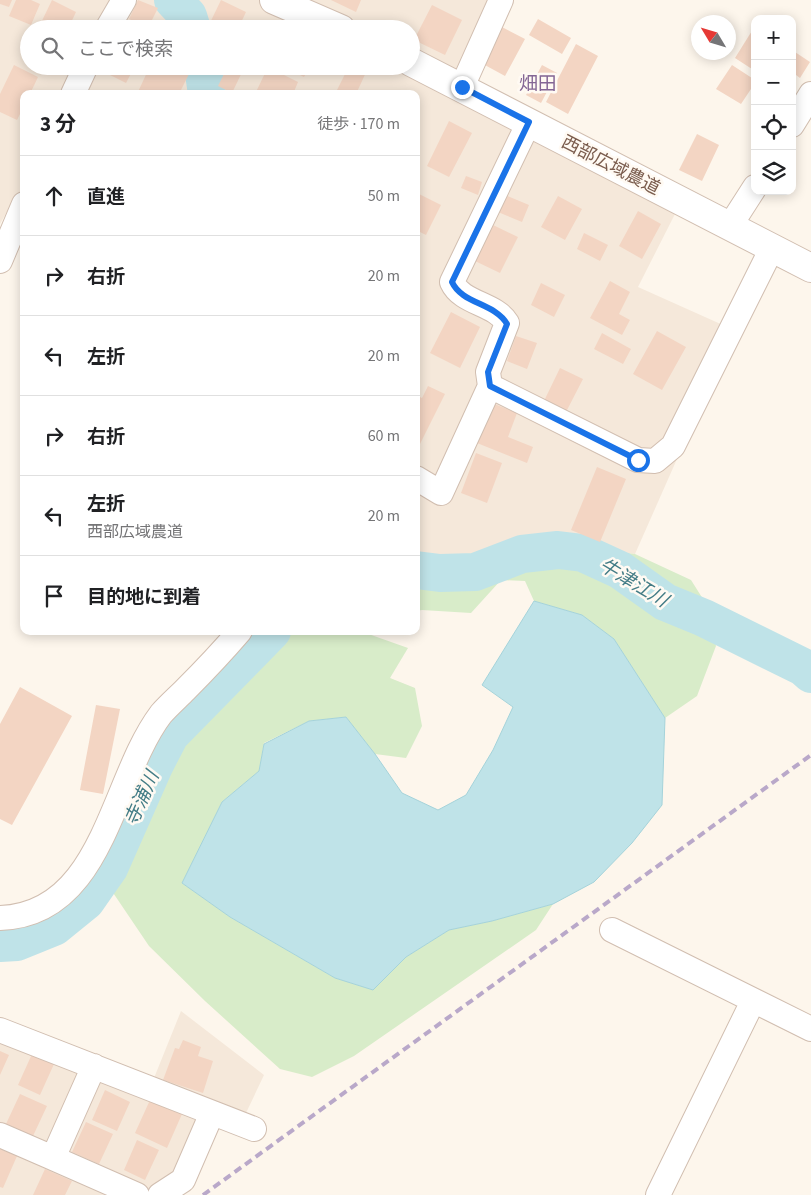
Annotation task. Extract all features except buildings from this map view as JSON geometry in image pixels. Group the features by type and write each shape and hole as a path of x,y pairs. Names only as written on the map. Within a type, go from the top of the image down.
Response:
{"street":[{"path":"113,20 124,0"},
{"path":"274,0 320,20"},
{"path":"462,87 501,0"},
{"name":"西部広域農道","path":"420,66 811,268"},
{"path":"75,90 82,75"},
{"path":"796,118 811,94"},
{"path":"420,480 441,493 490,386 488,372 507,324 502,315 456,290 452,282 529,122"},
{"path":"730,226 751,193"},
{"path":"2,250 20,212"},
{"path":"490,386 638,460 655,461 673,446 772,248"},
{"path":"0,918 11,917 42,908 65,893 88,864 102,838 141,746 162,714 236,635"},
{"path":"612,930 811,1029"},
{"path":"658,1195 753,1001"},
{"path":"0,1030 254,1129"},
{"path":"53,1158 94,1066"},
{"path":"160,1195 183,1180 212,1113"},
{"path":"0,1134 137,1195"}],"shaded area":[{"path":"0,0 487,0 447,94 675,214 638,287 734,330 635,554 544,542 495,556 427,560 420,553 420,90 20,90 20,210 9,208 0,224"},
{"path":"181,1011 264,1075 246,1113 226,1109 180,1195 0,1195 0,1022 152,1083"}],"green space":[{"path":"544,542 635,554 691,580 703,599 716,646 697,696 665,718 614,639 582,615 534,601 525,581 501,580 471,613 420,610 420,553 427,560 495,556"},
{"path":"249,635 371,635 408,648 390,678 415,688 422,726 406,758 375,754 346,717 309,721 264,743 259,771 222,802 182,883 230,917 335,978 373,990 406,957 449,930 492,921 553,904 536,930 354,1056 312,1077 280,1069 205,1001 149,946 97,869 163,725 218,673"}],"water":[{"path":"534,601 582,615 614,639 665,718 662,805 632,843 594,882 553,904 492,921 449,930 406,957 373,990 335,978 230,917 182,883 222,802 259,771 264,744 309,721 346,717 402,793 438,810 466,795 493,750 513,707 482,685"}],"waterway":[{"name":"牛津江川","path":"173,0 188,16 189,20"},
{"name":"牛津江川","path":"204,75 206,90"},
{"name":"牛津江川","path":"420,570 440,573 475,572 522,554 558,550 583,553 620,570 665,602 704,618 803,667 811,674"},
{"name":"寺浦川","path":"0,943 17,942 54,927 86,901 109,868 154,766 170,735 268,635"}],"railway":[{"path":"203,1195 811,755"}],"district":[{"name":"畑田","path":"538,83"}],"route":[{"path":"462,87 529,122 452,282 456,290 502,315 507,324 488,372 490,386 638,460"}]}
